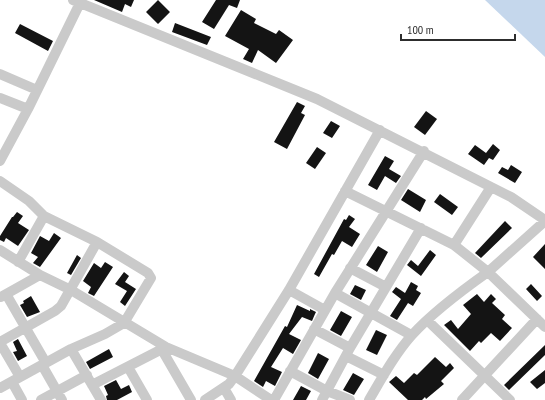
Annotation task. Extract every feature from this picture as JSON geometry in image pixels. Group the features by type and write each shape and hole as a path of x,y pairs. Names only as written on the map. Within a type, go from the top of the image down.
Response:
{"street":[{"path":"0,161 28,109 76,1 318,98 424,151 491,187 526,206 545,221 488,272 468,286 411,335 369,400"},
{"path":"0,74 37,90"},
{"path":"0,98 28,109"},
{"path":"205,400 224,388 236,376 289,290 380,130"},
{"path":"0,250 40,275 70,290 164,349 236,376 273,400 350,268 424,151"},
{"path":"0,181 29,201 44,216 97,242 150,275 150,281 124,323 0,388"},
{"path":"454,245 491,187"},
{"path":"345,192 454,245 488,272 545,327"},
{"path":"18,262 44,216"},
{"path":"325,396 348,352 421,228"},
{"path":"22,400 16,379 1,347 26,328 61,306 97,242"},
{"path":"350,268 386,287"},
{"path":"40,275 3,296 26,328 60,396"},
{"path":"289,290 325,310"},
{"path":"335,293 411,335"},
{"path":"462,400 483,375 537,319"},
{"path":"428,321 510,400"},
{"path":"314,329 384,375"},
{"path":"72,349 101,400"},
{"path":"92,385 164,349"},
{"path":"164,349 191,400"},
{"path":"128,367 147,400"},
{"path":"290,371 325,396 350,400"},
{"path":"41,400 60,396 87,375"},
{"path":"224,388 231,400"}],"water":[{"path":"485,0 545,0 545,57"}],"building":[{"path":"94,0 134,0 131,7 125,4 122,12"},
{"path":"158,0 170,12 158,24 146,12"},
{"path":"216,0 240,0 237,8 229,5 214,29 202,22"},
{"path":"241,10 256,19 254,23 276,34 279,30 293,40 276,63 258,50 252,63 243,59 249,49 225,36"},
{"path":"175,23 211,37 207,45 172,32"},
{"path":"20,24 53,41 48,51 15,33"},
{"path":"297,102 305,106 301,113 305,115 287,149 274,142"},
{"path":"426,111 437,119 425,135 414,127"},
{"path":"331,121 340,126 332,138 323,133"},
{"path":"493,144 500,150 493,160 489,158 484,165 468,154 475,145 486,153"},
{"path":"317,147 326,153 315,169 306,163"},
{"path":"385,156 394,161 389,169 401,176 396,183 385,176 377,190 368,185"},
{"path":"511,165 522,172 515,183 498,173 502,167 508,170"},
{"path":"408,189 426,200 420,212 401,200"},
{"path":"440,194 458,207 452,215 434,202"},
{"path":"17,212 23,216 18,223 29,230 18,246 6,238 4,242 0,240 0,236"},
{"path":"349,215 355,219 349,227 360,234 352,247 342,241 334,255 332,254 319,277 314,274 344,219 346,220"},
{"path":"505,221 512,228 481,258 475,253"},
{"path":"54,233 61,238 40,267 33,263 38,257 31,253 40,236 49,241"},
{"path":"545,244 545,269 533,257"},
{"path":"378,246 388,252 377,272 366,265"},
{"path":"430,250 436,255 421,276 407,265 411,260 418,266"},
{"path":"77,255 81,258 71,275 67,273"},
{"path":"105,262 113,267 94,296 88,293 91,287 83,281 94,263 101,268"},
{"path":"124,272 129,276 125,282 136,289 125,306 120,302 127,291 115,284"},
{"path":"411,282 418,286 416,290 421,293 413,306 408,303 397,320 390,316 401,299 392,292 396,287 405,293"},
{"path":"531,284 542,296 537,301 526,289"},
{"path":"355,285 366,290 361,300 350,294"},
{"path":"477,294 484,302 491,294 496,299 492,303 505,315 502,319 512,328 500,341 491,333 481,343 479,341 470,351 444,325 451,320 458,329 471,314 463,305"},
{"path":"31,296 40,312 27,317 20,305"},
{"path":"297,305 316,312 312,321 302,317 289,334 301,340 293,354 283,348 271,367 282,372 275,386 266,381 263,387 254,381 285,326 287,327"},
{"path":"341,311 352,317 341,336 330,330"},
{"path":"376,330 387,335 377,355 366,350"},
{"path":"18,339 27,356 18,361 13,352 17,351 13,342"},
{"path":"545,345 545,355 509,390 504,385"},
{"path":"109,349 113,357 90,369 86,362"},
{"path":"318,353 329,359 318,379 308,373"},
{"path":"435,357 446,367 450,363 454,368 441,381 444,384 426,399 425,397 422,400 408,400 389,382 396,376 404,383 414,373 417,375"},
{"path":"545,370 545,383 537,389 530,382"},
{"path":"353,373 364,379 354,395 343,390"},
{"path":"116,380 121,389 129,385 132,392 117,400 107,400 106,396 108,395 104,386"},
{"path":"301,386 311,391 306,400 293,400"}]}
